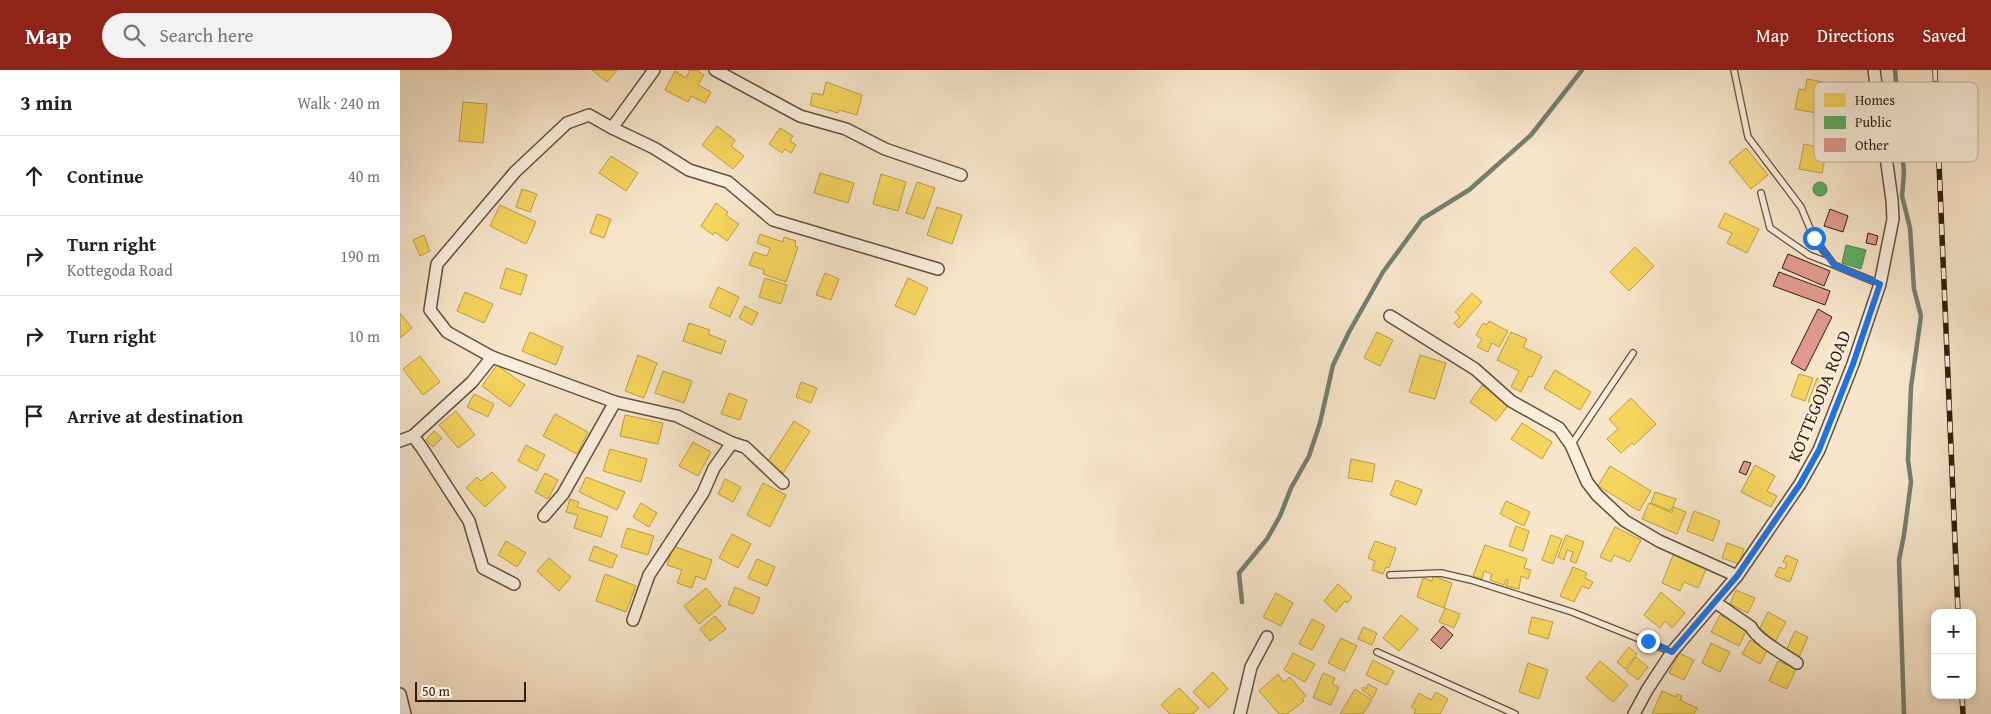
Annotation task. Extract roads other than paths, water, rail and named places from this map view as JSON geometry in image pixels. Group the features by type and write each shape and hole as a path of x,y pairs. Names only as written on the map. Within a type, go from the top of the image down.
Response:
{"street":[{"path":"612,128 654,70"},
{"path":"714,70 800,116 846,129 885,149 961,175"},
{"path":"783,483 745,447 732,443 677,416 615,402 492,357 447,332 430,310 437,264 515,172 567,123 589,115 654,148 689,170 728,182 773,220 938,269"},
{"name":"KOTTEGODA ROAD","path":"1634,714 1672,652 1737,576 1800,484 1819,450 1853,364 1880,284 1892,219 1892,200 1887,162"},
{"path":"1390,316 1475,369 1511,401 1560,428 1571,444 1587,482 1597,495 1625,521 1660,541 1737,576"},
{"path":"400,440 413,436 472,382 492,357"},
{"path":"544,516 563,494 615,402"},
{"path":"413,436 468,521 483,568 514,584"},
{"path":"633,620 649,575 703,493 714,468 732,443"},
{"path":"1715,602 1797,663"},
{"path":"1240,714 1251,667 1267,637"},
{"path":"400,694 405,714"}],"lane":[{"path":"1734,70 1748,137 1801,207 1814,238 1834,265"},
{"path":"1761,193 1770,228 1808,255 1880,284"},
{"path":"1571,444 1633,353"},
{"path":"1390,575 1441,573 1471,580 1572,612 1672,652"},
{"path":"1377,652 1515,714"}],"waterway":[{"path":"1242,602 1239,573 1267,539 1280,516 1291,488 1309,456 1320,423 1333,365 1349,332 1383,272 1422,219 1469,190 1531,135 1582,70"},
{"path":"1895,70 1896,82"},
{"path":"1903,162 1902,196 1910,228 1914,289 1921,316 1911,387 1908,460 1911,482 1899,560 1904,714"}],"railway":[{"path":"1935,70 1936,82"},
{"path":"1939,162 1958,609"},
{"path":"1962,699 1963,714"}]}
